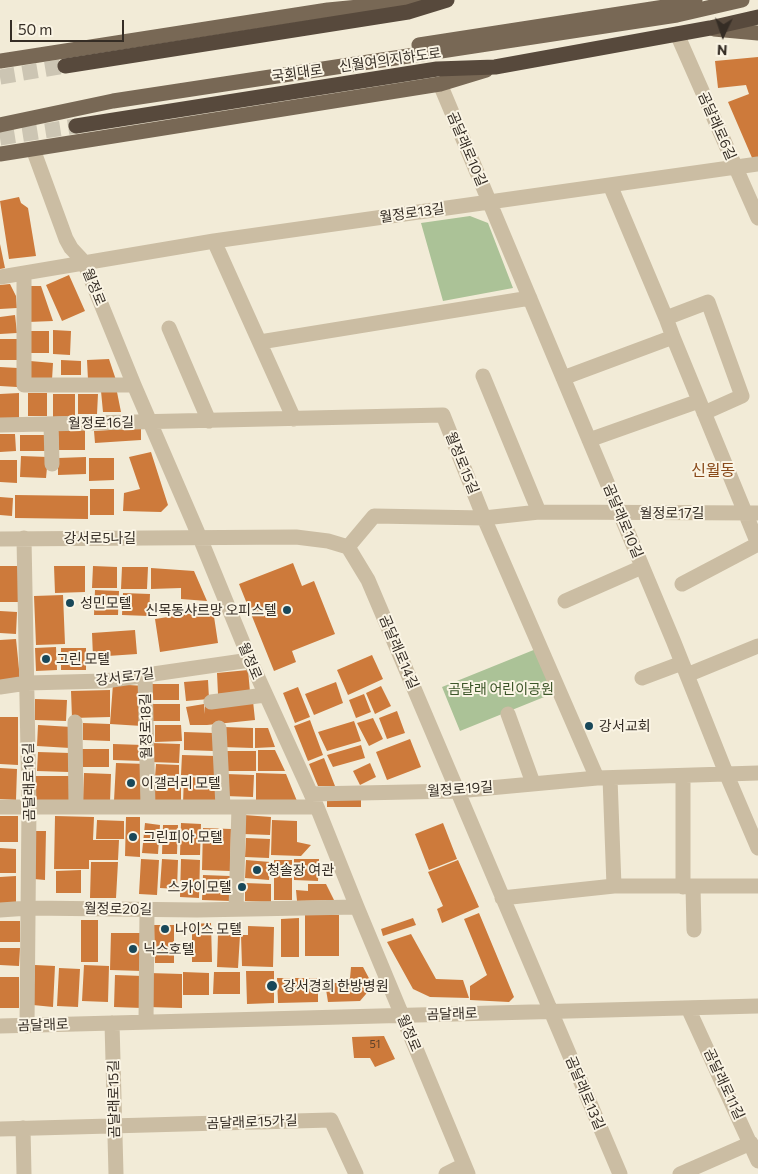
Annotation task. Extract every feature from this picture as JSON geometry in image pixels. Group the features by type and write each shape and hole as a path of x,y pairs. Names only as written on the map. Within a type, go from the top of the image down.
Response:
{"highway":[{"path":"65,66 408,12 447,0"},
{"name":"신월여의지하도로","path":"76,126 437,69 495,67 710,28 758,17"}],"main road":[{"path":"0,61 326,5 430,0"},
{"name":"국회대로","path":"0,116 128,88 479,36 677,5 696,0"},
{"name":"국회대로","path":"0,125 113,101 677,15 742,0"},
{"path":"710,28 758,33"},
{"path":"0,154 440,84 495,67"}],"street":[{"name":"곰달래로6길","path":"677,34 758,218"},
{"name":"곰달래로10길","path":"440,84 758,848"},
{"name":"월정로","path":"33,149 66,239 71,248 84,262 250,660 314,800 466,1170"},
{"name":"월정로13길","path":"0,277 214,241 758,164"},
{"path":"610,185 702,407 752,513 758,544 682,584"},
{"path":"214,241 294,419"},
{"path":"24,273 24,385 134,385"},
{"path":"260,342 530,298"},
{"path":"589,440 742,396 708,302 666,318"},
{"path":"169,328 209,421"},
{"path":"563,378 673,337"},
{"path":"483,376 539,512"},
{"name":"월정로15길","path":"151,422 443,415 484,518 603,778"},
{"name":"월정로16길","path":"0,425 151,422"},
{"name":"월정로16길","path":"52,424 52,464"},
{"name":"월정로17길","path":"348,546 374,516 484,518 539,512 752,513"},
{"path":"200,538 296,536 348,546"},
{"name":"강서로5나길","path":"0,538 200,538"},
{"name":"곰달래로16길","path":"24,538 30,806 27,1026"},
{"name":"곰달래로14길","path":"348,546 368,580 550,1011"},
{"path":"565,601 642,567"},
{"path":"642,678 685,669 758,646"},
{"name":"강서로7길","path":"0,687 27,683 105,680 250,660"},
{"name":"월정로18길","path":"145,675 148,807"},
{"path":"211,702 265,695"},
{"path":"508,714 533,783"},
{"path":"75,722 76,806"},
{"path":"219,728 223,807"},
{"name":"월정로19길","path":"314,800 457,791 603,778 758,773"},
{"path":"683,776 688,887 694,930"},
{"path":"603,778 614,886"},
{"path":"0,807 239,807 314,800"},
{"path":"236,910 239,807"},
{"path":"502,898 614,886 758,886"},
{"name":"월정로20길","path":"0,910 28,908 236,910 357,908"},
{"path":"146,1022 147,910"},
{"name":"곰달래로","path":"0,1026 758,1006"},
{"name":"곰달래로11길","path":"688,1008 758,1161"},
{"name":"곰달래로13길","path":"550,1011 620,1174"},
{"name":"곰달래로15길","path":"112,1023 116,1174"},
{"name":"곰달래로15가길","path":"114,1126 331,1120 356,1174"},
{"path":"0,1129 114,1126"},
{"path":"23,1128 24,1174"},
{"path":"680,1174 751,1143"},
{"path":"446,1174 466,1170"}],"green space":[{"path":"470,216 488,223 513,288 443,301 421,223"},
{"name":"곰달래 어린이공원","path":"541,647 559,691 460,731 442,687"}],"building":[{"path":"758,57 758,159 753,160 728,102 749,94 746,85 718,88 715,61"},
{"path":"19,197 21,203 28,208 36,256 9,259 0,201"},
{"path":"0,244 5,268 0,269"},
{"path":"69,275 85,311 62,321 46,285"},
{"path":"10,284 16,296 17,308 0,309 0,285"},
{"path":"28,286 41,286 53,321 28,322"},
{"path":"15,315 17,333 0,334 0,317"},
{"path":"53,330 71,331 70,355 53,354"},
{"path":"28,331 49,331 49,353 28,353"},
{"path":"0,339 18,339 18,360 0,360"},
{"path":"109,359 116,380 88,380 87,360"},
{"path":"61,360 81,361 81,375 61,375"},
{"path":"30,361 53,363 52,380 29,380"},
{"path":"0,367 18,368 17,387 0,386"},
{"path":"101,391 117,392 121,412 103,412"},
{"path":"19,393 19,419 0,418 0,394"},
{"path":"28,393 47,393 47,416 28,416"},
{"path":"53,394 75,394 75,416 53,417"},
{"path":"78,394 98,394 97,414 78,414"},
{"path":"141,428 141,440 95,443 94,431"},
{"path":"85,429 85,450 59,450 58,430"},
{"path":"0,434 15,434 16,451 0,452"},
{"path":"20,435 45,435 45,451 20,451"},
{"path":"151,452 168,505 161,512 123,511 124,493 140,489 129,457"},
{"path":"21,456 48,457 46,478 20,477"},
{"path":"86,457 86,474 58,475 58,458"},
{"path":"89,458 114,458 114,480 89,481"},
{"path":"0,460 17,460 17,483 0,482"},
{"path":"90,489 114,489 114,515 90,515"},
{"path":"15,495 88,496 88,519 15,518"},
{"path":"0,497 13,498 12,516 0,515"},
{"name":"신목동샤르망 오피스텔","path":"293,563 302,586 314,581 335,634 292,651 296,662 274,671 239,584"},
{"path":"0,566 18,566 18,602 0,602"},
{"path":"54,566 85,566 85,592 55,593"},
{"path":"93,566 117,567 117,588 92,588"},
{"path":"122,567 148,567 147,589 121,589"},
{"path":"151,568 194,571 207,601 181,599 181,588 151,589"},
{"path":"95,590 119,591 118,615 94,615"},
{"path":"123,593 150,594 149,616 122,615"},
{"path":"63,595 65,644 36,645 34,596"},
{"path":"213,610 218,643 160,652 155,619"},
{"path":"0,611 17,612 16,634 0,633"},
{"path":"135,630 137,654 93,657 92,633"},
{"path":"16,639 20,679 0,681 0,640"},
{"name":"그린 모텔","path":"56,647 57,670 36,671 35,648"},
{"path":"61,648 86,648 86,670 61,670"},
{"path":"372,655 383,679 348,695 337,670"},
{"path":"248,670 250,692 218,694 217,673"},
{"path":"208,680 209,699 186,701 184,682"},
{"path":"336,682 343,703 314,715 305,694"},
{"path":"113,684 144,686 142,726 110,724"},
{"path":"151,684 179,684 179,700 151,700"},
{"path":"381,686 391,706 375,714 366,693"},
{"path":"298,687 310,717 295,723 283,693"},
{"path":"110,690 110,717 72,718 71,691"},
{"path":"364,694 371,712 356,718 349,700"},
{"path":"35,699 67,700 66,721 35,720"},
{"path":"253,701 255,720 190,725 186,707 204,704 205,714 205,706"},
{"path":"151,704 180,704 180,721 151,721"},
{"path":"397,711 405,733 387,739 379,718"},
{"path":"0,717 18,717 18,765 0,764"},
{"path":"373,718 383,739 369,746 357,723"},
{"path":"310,720 323,755 308,761 294,726"},
{"path":"354,721 361,741 327,751 318,732"},
{"path":"83,723 110,724 110,741 83,740"},
{"path":"38,725 72,727 70,748 37,746"},
{"path":"155,725 181,725 182,741 155,742"},
{"path":"224,727 253,728 253,748 223,747"},
{"path":"255,728 268,728 275,747 255,748"},
{"path":"184,732 214,733 214,751 184,750"},
{"path":"410,739 421,767 387,780 376,752"},
{"path":"151,743 180,744 179,763 150,762"},
{"path":"113,744 143,745 142,761 113,760"},
{"path":"361,745 365,758 333,767 327,755"},
{"path":"82,749 109,749 109,767 82,767"},
{"path":"258,750 275,750 285,771 258,771"},
{"path":"226,751 256,751 256,771 226,771"},
{"path":"38,752 70,753 69,772 37,771"},
{"path":"182,755 216,756 215,776 181,775"},
{"path":"324,758 335,786 318,786 309,764"},
{"name":"이갤러리 모텔","path":"116,763 147,764 145,802 114,801"},
{"path":"370,763 376,777 360,785 353,771"},
{"path":"156,764 179,765 179,778 155,777"},
{"path":"0,768 17,769 16,800 0,799"},
{"path":"84,773 111,774 110,802 83,800"},
{"path":"256,773 286,774 297,801 256,800"},
{"path":"226,774 254,775 253,797 225,796"},
{"path":"35,776 70,776 70,800 35,800"},
{"path":"184,777 218,778 218,804 183,803"},
{"path":"153,779 181,779 181,802 153,802"},
{"path":"327,798 361,798 361,807 327,807"},
{"path":"244,815 271,817 270,835 243,834"},
{"path":"0,816 18,816 18,842 0,842"},
{"path":"55,816 94,817 93,840 119,840 118,860 89,860 89,869 54,869"},
{"name":"그린피아 모텔","path":"126,817 140,817 140,857 125,856"},
{"path":"97,820 124,821 124,839 96,839"},
{"path":"272,820 297,821 297,842 311,845 301,856 271,855"},
{"path":"145,823 160,825 158,854 142,853"},
{"path":"181,823 201,824 200,855 180,855"},
{"path":"443,823 457,859 429,870 415,834"},
{"path":"163,825 178,825 177,854 162,854"},
{"path":"203,828 231,829 230,871 202,870"},
{"path":"35,831 46,831 45,880 34,879"},
{"path":"246,838 270,839 269,858 245,857"},
{"path":"0,848 16,849 16,873 0,873"},
{"path":"141,859 159,860 157,895 139,894"},
{"path":"162,859 178,860 177,889 160,888"},
{"path":"181,859 200,860 199,898 180,897"},
{"path":"294,859 319,859 318,881 294,880"},
{"name":"청솔장 여관","path":"246,860 270,862 269,880 245,878"},
{"path":"274,860 292,860 292,900 274,900"},
{"path":"458,860 479,907 442,923 437,909 443,906 428,872"},
{"path":"91,862 118,862 116,898 90,898"},
{"path":"81,870 81,893 56,893 56,871"},
{"path":"203,875 230,876 230,901 202,900"},
{"path":"16,876 16,903 0,903 0,877"},
{"path":"245,883 271,884 271,902 245,901"},
{"path":"308,884 326,884 334,900 297,901 296,890 308,891"},
{"path":"479,913 514,997 509,1002 470,1000 470,986 487,975 464,919"},
{"path":"305,914 339,915 339,956 305,956"},
{"path":"299,918 299,957 281,957 281,919"},
{"path":"413,918 416,925 383,936 381,929"},
{"path":"81,920 98,920 98,962 81,962"},
{"path":"0,921 20,921 20,942 0,942"},
{"path":"211,923 212,962 192,962 192,924"},
{"path":"154,925 174,925 174,963 155,963"},
{"path":"248,926 274,927 273,967 242,966 241,935 248,935"},
{"path":"111,933 143,933 142,971 110,970"},
{"path":"218,934 240,935 238,968 217,967"},
{"path":"411,934 436,979 463,980 469,998 430,997 413,989 387,942"},
{"path":"0,948 20,948 19,966 0,965"},
{"path":"35,965 55,966 53,1007 33,1005"},
{"path":"84,965 109,966 108,1002 82,1001"},
{"path":"351,967 363,967 371,982 366,994 360,1001 328,1002 325,983 344,983 350,978"},
{"path":"59,968 80,969 78,1007 57,1006"},
{"path":"246,971 274,971 274,1003 247,1004"},
{"path":"183,972 209,973 209,995 183,995"},
{"path":"214,972 240,972 240,994 213,994"},
{"path":"149,973 182,974 182,1008 148,1007"},
{"path":"115,975 143,976 142,1008 114,1007"},
{"path":"0,977 19,977 19,1008 0,1008"},
{"path":"277,978 318,978 318,1002 278,1003"},
{"path":"384,1036 395,1059 375,1067 370,1058 354,1058 352,1037"}],"tunnel":[{"path":"0,77 65,66"},
{"path":"0,138 76,126"}],"place":[{"name":"성민모텔","path":"70,603"},
{"name":"신목동샤르망 오피스텔","path":"287,610"},
{"name":"그린 모텔","path":"46,659"},
{"name":"강서교회","path":"589,726"},
{"name":"이갤러리 모텔","path":"131,783"},
{"name":"그린피아 모텔","path":"133,837"},
{"name":"청솔장 여관","path":"257,870"},
{"name":"스카이모텔","path":"242,887"},
{"name":"나이스 모텔","path":"165,929"},
{"name":"닉스호텔","path":"133,949"},
{"name":"강서경희 한방병원","path":"272,986"}],"district":[{"name":"신월동","path":"713,471"}]}
